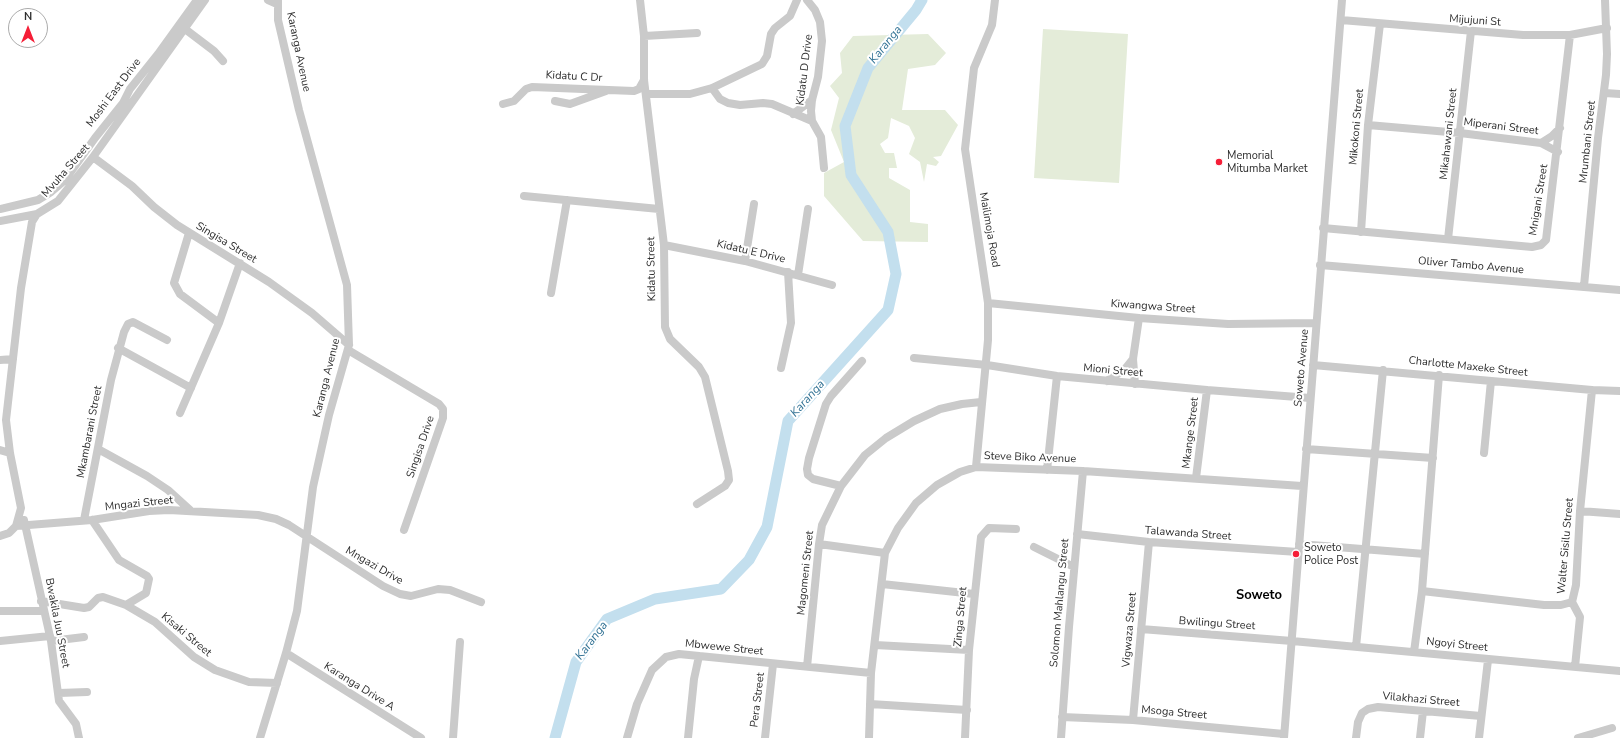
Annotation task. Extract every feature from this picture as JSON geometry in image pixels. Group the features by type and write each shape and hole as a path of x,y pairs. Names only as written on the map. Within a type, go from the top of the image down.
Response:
{"street":[{"name":"Moshi East Drive","path":"0,209 38,200 51,192 65,180 95,138 123,103 130,89 197,0"},
{"name":"Mvuha Street","path":"36,214 58,201 94,157 205,0"},
{"path":"268,0 278,2"},
{"name":"Kidatu Street","path":"640,0 644,36 644,80 664,245 665,327 670,339 699,367 705,377 728,471 729,480 725,486 697,504"},
{"path":"646,94 685,94 712,88 762,64 767,56 771,34 775,28 790,16 797,0"},
{"name":"Kidatu D Drive","path":"806,0 815,10 820,22 822,41 818,77 812,100 812,121 821,137 824,168"},
{"name":"Mailimoja Road","path":"976,467 981,402 986,365 988,303 965,149 974,68 992,26 996,0"},
{"name":"Soweto Avenue","path":"1284,736 1302,486 1342,0"},
{"name":"Mrumbani Street","path":"1584,286 1598,138 1605,93 1608,54 1605,0"},
{"name":"Karanga Avenue","path":"260,738 297,611 313,487 319,454 349,348 347,286 299,110 278,20 278,2"},
{"name":"Mijujuni St","path":"1341,20 1523,35 1570,35 1607,28"},
{"name":"Mikokoni Street","path":"1361,232 1368,125 1380,24"},
{"path":"185,29 214,50 223,61"},
{"name":"Mikahawani Street","path":"1448,239 1471,31"},
{"path":"644,36 696,33"},
{"name":"Mnigani Street","path":"1323,228 1532,246 1542,245 1546,240 1558,152 1570,35"},
{"name":"Kidatu C Dr","path":"503,104 514,101 526,89 532,87 634,91 639,89 644,80"},
{"path":"712,88 720,98 728,103 740,105 763,103 772,104 812,121"},
{"path":"555,101 570,104 609,90"},
{"path":"1605,93 1620,94"},
{"path":"793,114 812,100"},
{"name":"Miperani Street","path":"1368,125 1460,133 1541,143 1558,152"},
{"path":"1541,143 1552,136 1560,128"},
{"name":"Singisa Street","path":"94,157 132,186 154,207 189,233 240,263 312,313 349,348"},
{"path":"524,196 659,209"},
{"path":"552,293 567,200"},
{"path":"744,261 754,204"},
{"path":"798,275 808,209"},
{"path":"0,220 36,214"},
{"path":"0,536 9,533 16,526 21,508 10,453 6,420 29,232 36,214"},
{"path":"189,233 174,283 180,294 219,323"},
{"name":"Kidatu E Drive","path":"664,245 744,261 832,285"},
{"path":"180,413 219,323 240,263"},
{"name":"Oliver Tambo Avenue","path":"1320,265 1620,290"},
{"path":"781,368 791,323 788,272"},
{"name":"Kiwangwa Street","path":"988,303 1139,318 1247,324 1316,323"},
{"path":"1135,384 1133,359 1136,329 1139,318"},
{"name":"Mkambarani Street","path":"88,520 98,449 118,348 124,332 130,322 167,340"},
{"path":"118,348 191,388"},
{"name":"Singisa Drive","path":"349,348 438,404 443,409 443,418 404,530"},
{"name":"Mioni Street","path":"914,358 986,365 1057,376 1135,384 1310,398"},
{"path":"0,360 13,359"},
{"path":"1107,381 1125,368 1133,359"},
{"path":"841,486 813,479 808,475 807,469 826,404 831,396 862,361"},
{"name":"Charlotte Maxeke Street","path":"1313,365 1384,370 1592,390 1620,391"},
{"path":"1356,647 1384,370"},
{"path":"1047,470 1057,376"},
{"path":"1414,652 1422,591 1439,376"},
{"path":"1484,453 1491,381"},
{"name":"Mkange Street","path":"1196,478 1207,390"},
{"name":"Walter Sisilu Street","path":"1422,591 1544,605 1561,605 1572,602 1576,585 1580,510 1592,390"},
{"name":"Magomeni Street","path":"807,667 822,525 841,486 865,455 886,438 914,421 940,409 962,404 981,402"},
{"path":"98,449 147,476 168,490 190,510"},
{"path":"1306,449 1432,458"},
{"path":"0,450 10,453"},
{"name":"Steve Biko Avenue","path":"869,738 871,673 885,553 898,528 916,503 937,485 960,472 976,467 1083,471 1302,486"},
{"name":"Solomon Mahlangu Street","path":"1061,738 1083,471"},
{"name":"Bwakila Juu Street","path":"21,508 50,638 59,700 76,724 79,738"},
{"name":"Mngazi Street","path":"16,526 88,520 149,511 190,510 258,515 276,519 306,538"},
{"path":"1580,510 1620,514"},
{"path":"88,520 119,560 149,579 146,592 126,605"},
{"name":"Zinga Street","path":"965,738 969,650 981,537 989,528 1016,528"},
{"name":"Talawanda Street","path":"1077,534 1149,542 1366,550 1425,554"},
{"name":"Mngazi Drive","path":"306,538 383,586 400,594 411,596 438,589 450,590 481,602"},
{"name":"Vigwaza Street","path":"1133,720 1149,542"},
{"path":"819,544 885,553"},
{"path":"1034,547 1074,567"},
{"path":"882,584 974,594"},
{"name":"Kisaki Street","path":"41,601 84,608 89,607 98,598 103,597 126,605 155,622 194,657 215,670 249,682 277,683"},
{"path":"1572,602 1580,617 1575,667"},
{"path":"0,611 44,611"},
{"name":"Bwilingu Street","path":"1141,629 1292,640"},
{"path":"0,641 84,637"},
{"name":"Ngoyi Street","path":"1292,640 1488,660 1620,671"},
{"path":"453,738 460,642"},
{"path":"875,645 969,650"},
{"name":"Karanga Drive A","path":"286,653 421,738"},
{"name":"Mbwewe Street","path":"627,738 637,704 652,670 666,657 679,654 871,673"},
{"path":"688,738 694,679 699,656"},
{"path":"1479,738 1488,660"},
{"name":"Pera Street","path":"765,738 773,664"},
{"path":"59,693 87,692"},
{"path":"870,704 967,710"},
{"name":"Vilakhazi Street","path":"1356,738 1358,722 1362,713 1368,709 1378,707 1482,716"},
{"path":"1420,738 1423,711"},
{"name":"Msoga Street","path":"1062,717 1133,720 1284,736"},
{"path":"1578,738 1612,728"}],"green space":[{"path":"1043,29 1128,34 1119,183 1034,178"},
{"path":"928,34 946,53 935,65 908,69 902,110 945,110 958,125 941,156 933,157 939,162 936,166 927,164 924,182 920,162 909,154 915,138 909,126 891,118 888,138 880,144 885,153 894,153 897,168 889,168 889,178 910,190 910,222 928,224 928,242 863,241 824,196 824,173 844,162 831,130 839,98 830,86 842,73 840,53 853,36"}],"waterway":[{"name":"Karanga","path":"555,738 576,662 607,619 655,599 721,589 749,560 767,527 788,421 888,310 896,274 888,232 851,175 845,126 868,68 916,10 922,0"}],"place":[{"name":"Memorial Mitumba Market","path":"1219,162"},
{"name":"Soweto Police Post","path":"1296,554"}],"district":[{"name":"Soweto","path":"1259,596"}]}
